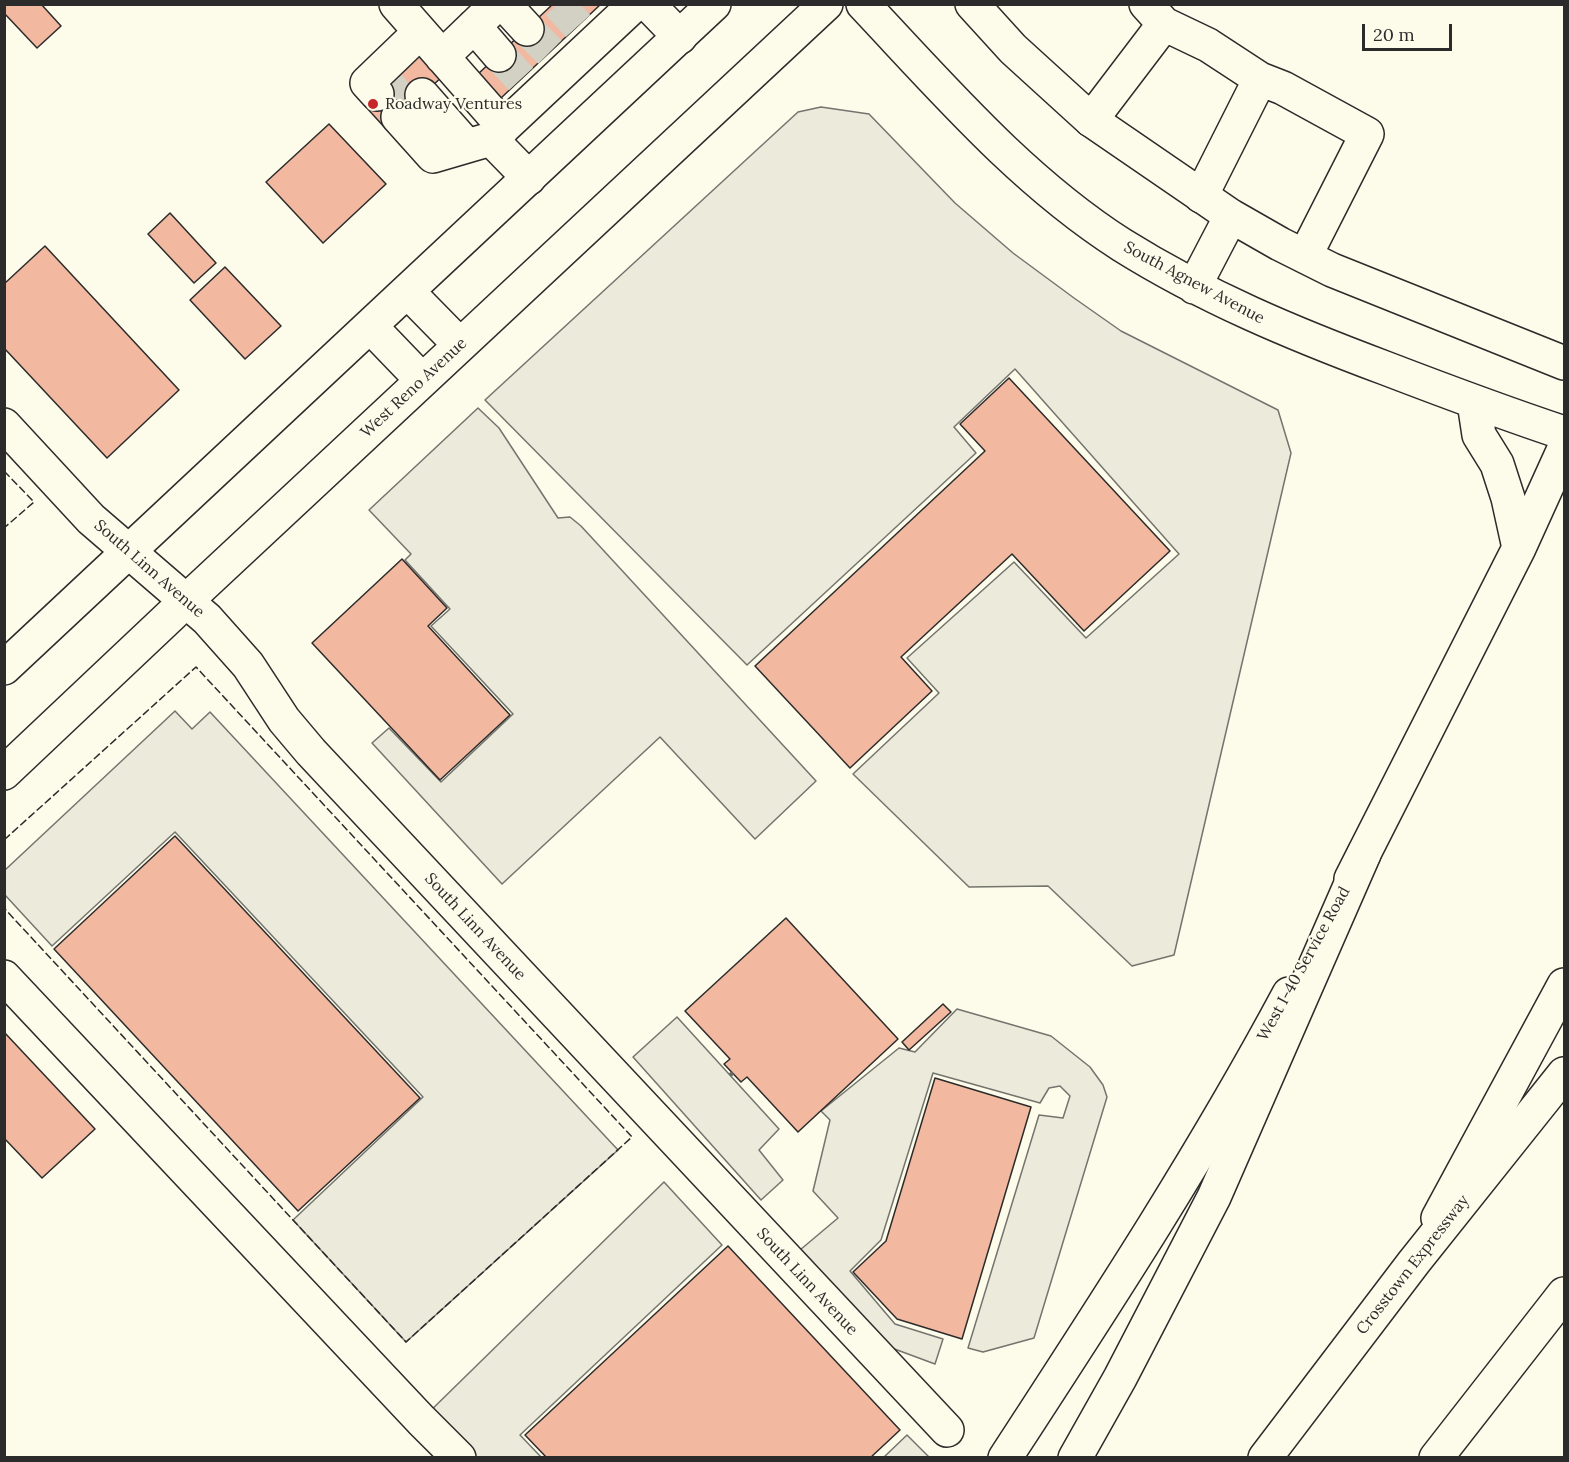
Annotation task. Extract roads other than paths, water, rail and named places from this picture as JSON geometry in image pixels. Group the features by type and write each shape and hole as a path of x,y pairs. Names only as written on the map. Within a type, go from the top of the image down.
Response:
{"main road":[{"path":"396,4 442,57 477,141"},
{"path":"504,4 527,29"},
{"path":"4,668 714,4"},
{"name":"West Reno Avenue","path":"4,773 826,4"},
{"name":"South Agnew Avenue","path":"862,4 933,80 1014,160 1069,206 1121,244 1194,287 1275,326 1474,402 1564,433"},
{"path":"972,4 1013,49 1091,120 1231,216 1332,270 1564,363"},
{"path":"477,141 586,34 628,8 680,37"},
{"path":"1091,120 1155,14 1260,79 1283,88 1368,134 1305,256"},
{"path":"442,57 485,16 499,55"},
{"path":"420,32 395,88 530,178"},
{"path":"1201,196 1260,79"},
{"path":"1194,287 1231,216"},
{"path":"408,292 460,345"},
{"path":"371,327 422,380"},
{"path":"1474,402 1479,435 1497,464 1508,498 1519,548"},
{"name":"South Linn Avenue","path":"4,425 91,519 207,619 248,665 284,720 311,752 946,1430"},
{"name":"West I-40 Service Road","path":"1005,1458 1179,1185 1277,1018 1364,854 1519,548 1564,449"},
{"path":"1076,1458 1214,1197 1364,854"},
{"path":"4,977 413,1412 459,1458"},
{"path":"1414,1262 1564,985"},
{"name":"Crosstown Expressway","path":"1265,1458 1414,1262 1564,1074"},
{"path":"1436,1458 1564,1294"}],"tunnel":[{"path":"558,4 578,26"},
{"path":"527,29 550,52"},
{"path":"499,55 521,79"},
{"path":"388,84 408,108"}],"place":[{"name":"Roadway Ventures","path":"373,104"}]}
